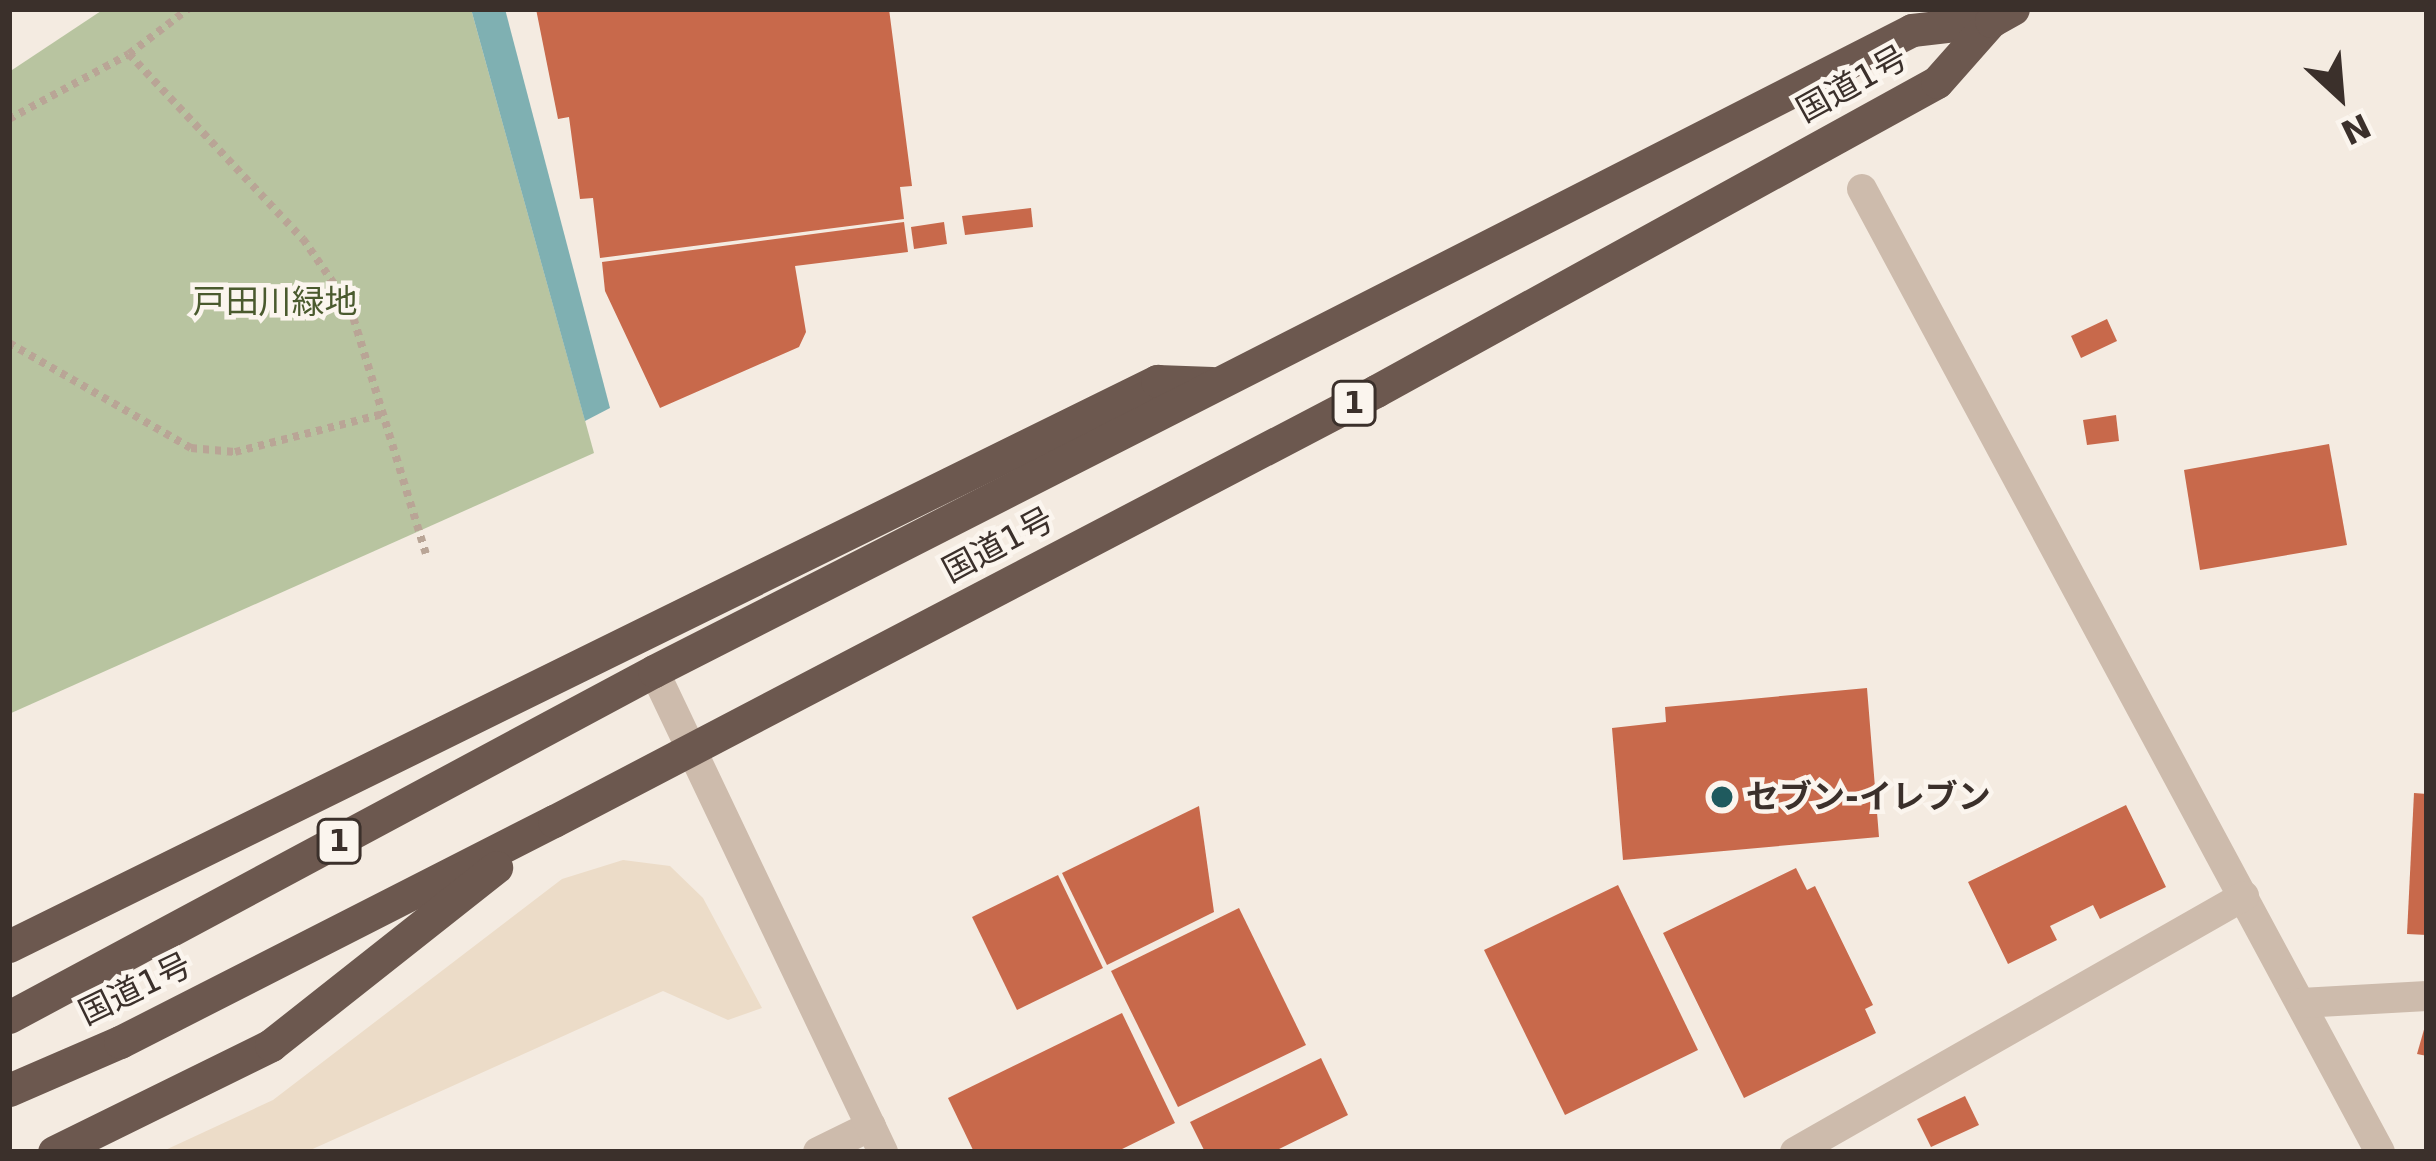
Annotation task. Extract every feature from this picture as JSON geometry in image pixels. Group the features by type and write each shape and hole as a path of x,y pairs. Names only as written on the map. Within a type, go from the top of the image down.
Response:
{"highway":[{"name":"国道1号","path":"16,1014 654,671 1912,30 2002,15"},
{"name":"国道1号","path":"9,1090 554,821 1376,391 1918,93 2002,15"},
{"name":"1","path":"9,946 1157,381 1220,383"},
{"name":"1","path":"54,1152 271,1045 554,821"}],"street":[{"path":"1862,189 2380,1152"},
{"path":"654,671 877,1139 818,1152"},
{"path":"1795,1152 2244,896"},
{"path":"2301,1003 2427,996"}],"path":[{"path":"9,119 129,54 188,9"},
{"path":"129,54 327,273 350,307 426,554"},
{"path":"9,343 191,448 235,452 383,414"}],"green space":[{"name":"戸田川緑地","path":"104,9 471,9 594,453 9,714 9,72"}],"shaded area":[{"path":"623,860 670,866 703,898 762,1008 728,1020 663,991 306,1152 161,1152 273,1100 562,879"}],"water":[{"path":"471,9 505,9 610,408 585,421"}],"building":[{"path":"536,9 889,9 912,186 900,187 904,219 600,258 593,198 580,199 569,117 558,119"},
{"path":"1031,208 1033,227 965,235 962,216"},
{"path":"904,222 908,252 795,266 806,332 799,347 660,408 605,291 602,262"},
{"path":"944,222 947,244 914,249 911,227"},
{"path":"2107,319 2117,341 2081,358 2071,336"},
{"path":"2116,415 2119,441 2087,445 2083,420"},
{"path":"2329,444 2347,545 2200,570 2184,470"},
{"path":"1867,688 1879,837 1623,860 1612,728 1666,722 1665,707"},
{"path":"2414,793 2427,794 2427,935 2407,934"},
{"path":"2126,805 2166,887 2100,919 2093,905 2050,926 2057,940 2008,964 1968,882"},
{"path":"1199,806 1214,912 1107,965 1062,873"},
{"path":"1796,868 1807,890 1815,886 1873,1005 1865,1009 1876,1033 1744,1098 1663,933"},
{"path":"1058,875 1103,968 1017,1010 972,917"},
{"path":"1618,885 1698,1050 1565,1115 1484,950"},
{"path":"1239,908 1306,1045 1178,1107 1111,971"},
{"path":"1122,1013 1175,1123 1116,1152 974,1152 948,1098"},
{"path":"2427,1019 2427,1056 2417,1054"},
{"path":"1321,1058 1348,1115 1273,1152 1205,1152 1190,1122"},
{"path":"1965,1096 1979,1125 1931,1147 1917,1119"}],"place":[{"name":"セブン-イレブン","path":"1722,797"}]}
